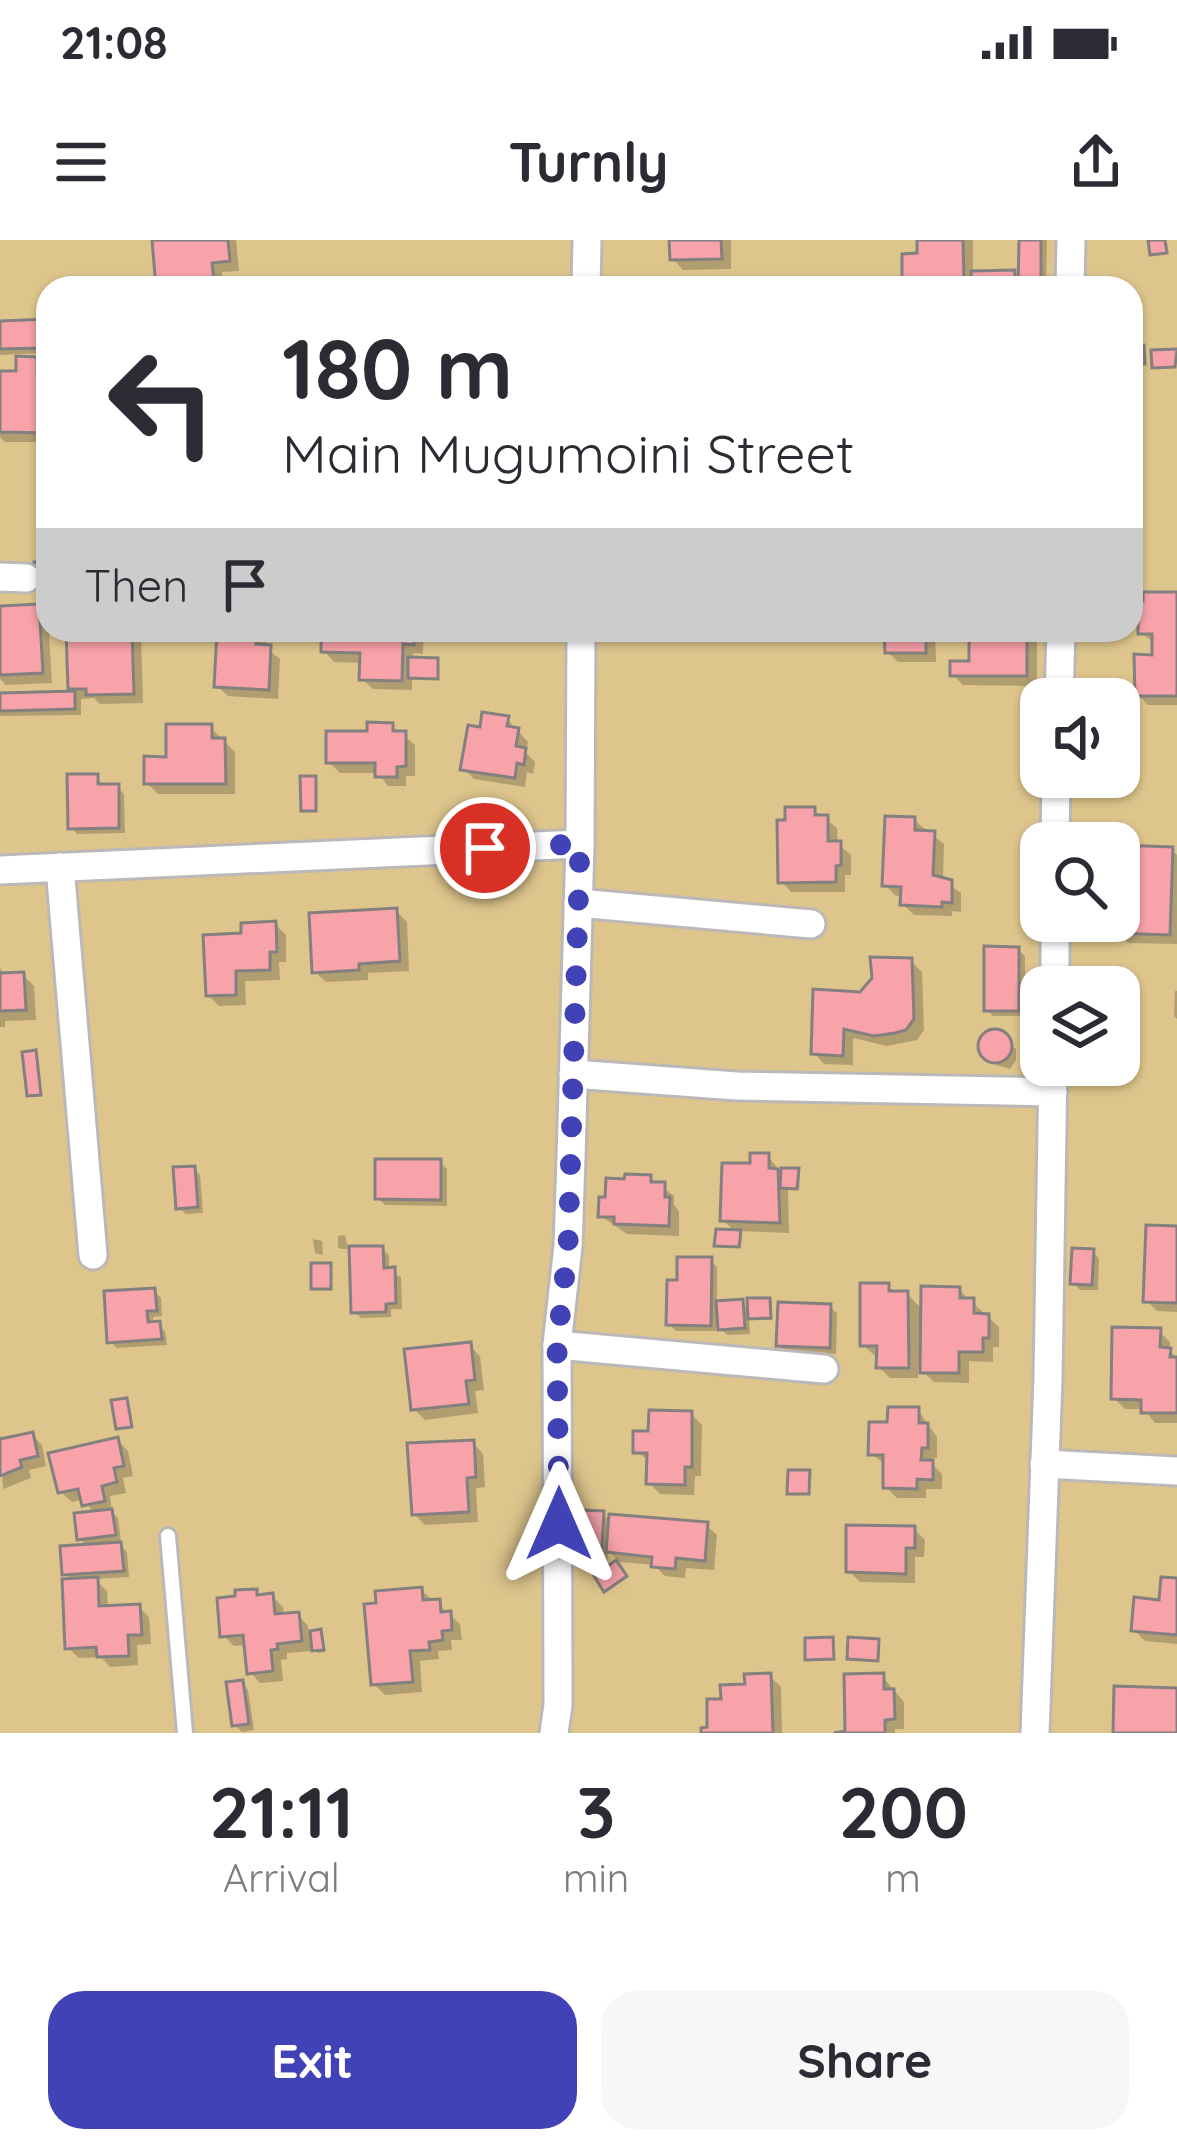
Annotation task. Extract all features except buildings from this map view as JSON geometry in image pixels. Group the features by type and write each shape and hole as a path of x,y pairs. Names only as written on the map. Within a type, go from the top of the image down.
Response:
{"street":[{"path":"586,276 587,240"},
{"path":"1070,276 1071,240"},
{"path":"554,1733 558,1705 557,1345 568,1246 581,642"},
{"path":"1060,678 1061,642"},
{"path":"0,870 580,844"},
{"path":"60,867 93,1255"},
{"path":"578,903 812,924"},
{"path":"573,1074 737,1086 1020,1080"},
{"path":"1035,1733 1053,1086"},
{"path":"557,1345 824,1369"},
{"path":"1044,1464 1177,1471"}],"lane":[{"path":"168,1536 184,1733"}],"shaded area":[{"path":"0,240 1177,240 1177,1733 0,1733"}],"route":[{"path":"485,848 580,844 568,1246 557,1345 559,1524"}]}
